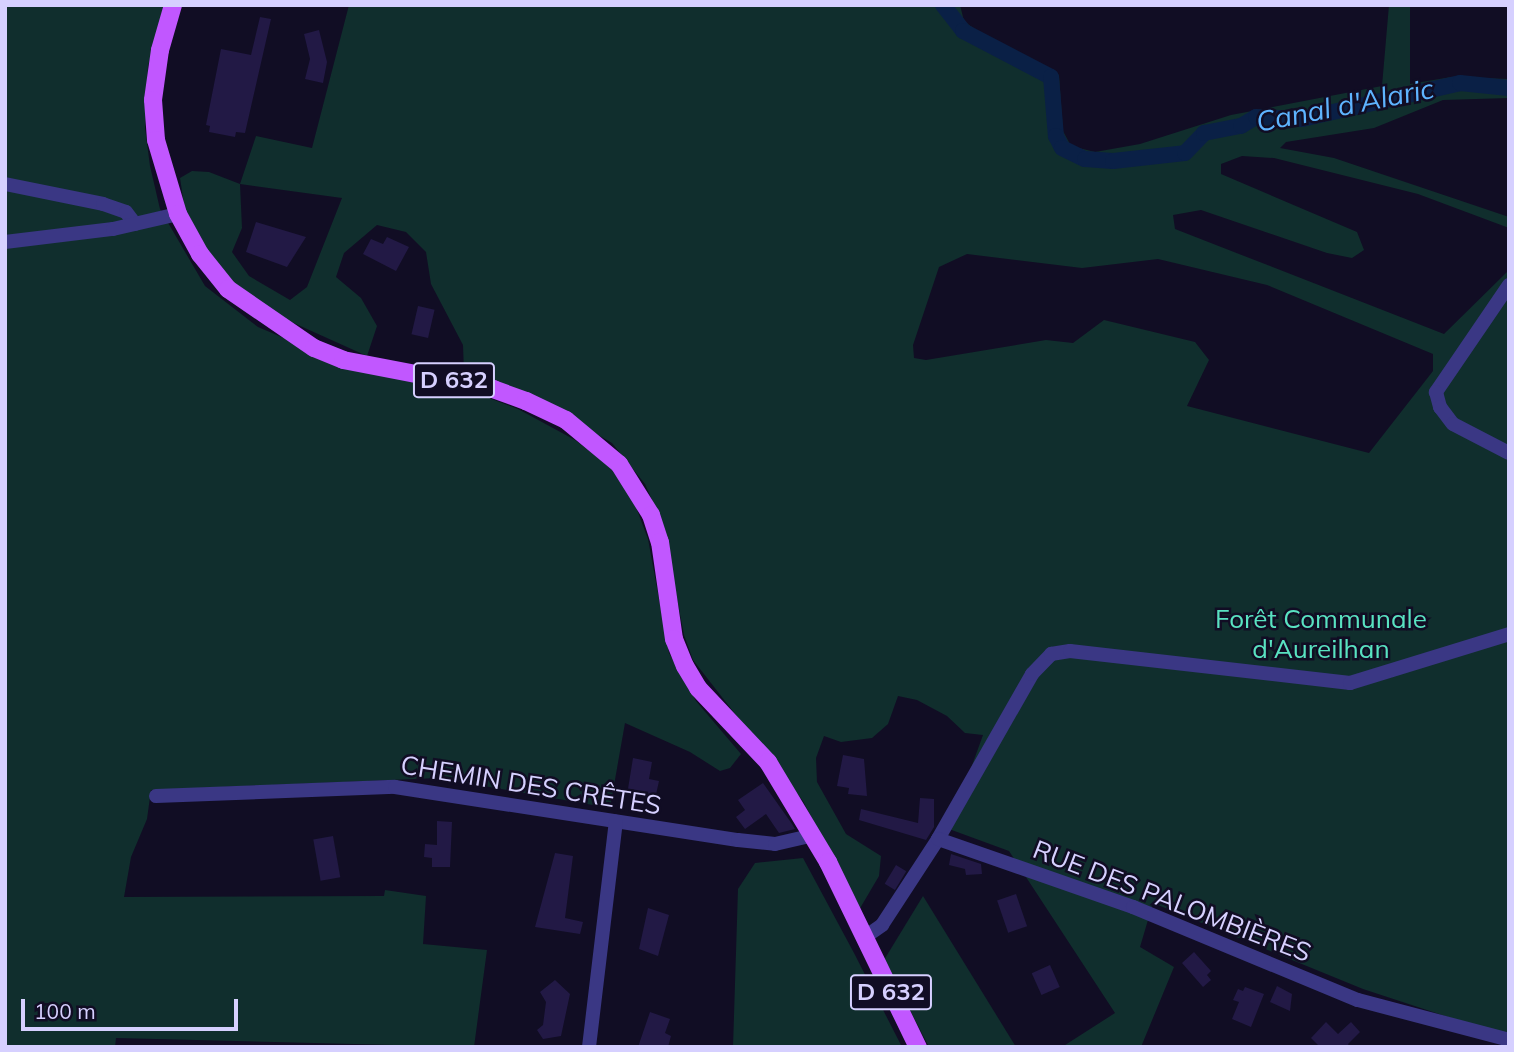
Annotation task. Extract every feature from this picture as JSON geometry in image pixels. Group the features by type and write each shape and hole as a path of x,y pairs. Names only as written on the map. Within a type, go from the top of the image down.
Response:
{"main road":[{"name":"D 632","path":"173,5 160,50 153,100 156,140 178,214 228,289 305,343 343,360 494,389 566,420 603,449 626,473 651,514 660,542 674,639 685,666 780,781 813,835 918,1047"}],"street":[{"path":"5,184 103,204 126,212 135,224"},
{"path":"5,242 135,224 178,214"},
{"path":"1509,285 1436,392 1440,407 1454,424 1509,453"},
{"path":"864,937 882,925 938,839 1032,674 1051,654 1070,651 1350,683 1509,634"},
{"name":"CHEMIN DES CRÊTES","path":"156,796 396,787 775,844 813,835"},
{"path":"589,1047 617,822"},
{"name":"RUE DES PALOMBIÈRES","path":"938,839 1133,907 1358,1000 1509,1041"}],"green space":[{"path":"5,5 164,5 148,66 145,128 150,166 160,209 205,286 258,327 361,371 465,389 518,409 575,440 609,466 633,499 648,539 669,653 696,701 741,754 730,768 720,771 690,752 625,723 610,808 438,778 151,790 147,819 131,857 124,897 384,896 385,890 426,896 423,944 487,950 474,1047 116,1038 115,1047 5,1047"},
{"name":"Forêt Communale d'Aureilhan","path":"349,5 960,5 964,21 993,43 1059,75 1063,131 1071,146 1095,152 1140,144 1231,115 1382,86 1389,5 1410,5 1410,84 1451,77 1509,79 1509,98 1443,100 1374,128 1286,142 1280,148 1334,158 1509,217 1509,228 1418,194 1274,158 1242,156 1221,164 1221,174 1357,232 1364,250 1352,258 1327,253 1201,210 1173,215 1175,229 1444,334 1509,270 1509,1037 1363,989 1153,903 1140,947 1174,967 1141,1047 1062,1047 1115,1013 1009,851 949,829 983,735 965,733 947,716 917,700 898,696 888,724 872,738 841,742 824,736 816,758 817,782 846,834 881,856 879,876 859,910 803,801 693,660 684,635 663,525 645,484 612,443 545,404 464,373 463,345 431,284 426,252 406,232 377,225 344,253 336,277 361,298 377,326 367,356 287,320 242,291 219,271 185,211 180,178 192,171 209,172 240,184 256,136 312,148","holes":["240,184 342,198 307,287 290,300 249,276 232,252 242,228","967,254 1082,268 1158,259 1267,285 1433,354 1433,371 1369,453 1187,406 1209,360 1195,342 1104,320 1073,343 1046,340 926,360 914,358 913,345 939,267"]},
{"path":"803,858 902,1047 733,1047 738,889 755,863"},
{"path":"923,896 1016,1047 929,1047 884,960"}],"building":[{"path":"260,17 271,19 245,133 236,132 235,137 209,132 210,126 206,125 221,49 251,55"},
{"path":"319,30 327,62 323,83 305,79 310,59 304,34"},
{"path":"256,222 306,237 287,267 246,252"},
{"path":"387,237 409,247 396,271 363,254 371,239 383,244"},
{"path":"418,306 435,310 428,338 411,334"},
{"path":"843,755 864,759 867,796 848,794 849,788 837,786"},
{"path":"633,758 652,762 649,779 659,781 655,799 627,795"},
{"path":"763,783 795,829 779,833 766,814 745,829 736,817 745,810 738,800"},
{"path":"920,798 934,799 934,827 926,840 859,820 861,809 918,823"},
{"path":"437,821 452,822 450,867 432,867 432,858 424,857 425,844 437,845"},
{"path":"333,836 340,877 321,881 313,839"},
{"path":"555,853 573,856 565,918 583,922 580,934 535,927"},
{"path":"951,854 981,864 982,874 966,875 965,869 949,865"},
{"path":"896,865 906,871 895,890 885,884"},
{"path":"1016,894 1027,926 1008,933 997,901"},
{"path":"648,908 669,915 658,956 639,949"},
{"path":"1194,952 1211,971 1207,975 1211,980 1203,987 1182,963"},
{"path":"1050,965 1060,987 1041,995 1032,973"},
{"path":"555,980 570,994 561,1036 543,1039 537,1030 543,1025 546,1002 540,992"},
{"path":"1277,986 1292,994 1290,1011 1270,1002"},
{"path":"1245,987 1264,994 1251,1027 1232,1019 1239,1002 1233,1000 1238,989 1243,991"},
{"path":"650,1012 670,1019 665,1033 671,1036 668,1047 638,1047"},
{"path":"1326,1022 1338,1034 1351,1022 1360,1032 1348,1044 1350,1047 1320,1047 1311,1038"}],"waterway":[{"name":"Canal d'Alaric","path":"943,5 963,31 1051,77 1056,136 1062,148 1085,159 1113,161 1185,153 1204,133 1241,126 1256,117 1302,119 1460,83 1509,88"}]}
